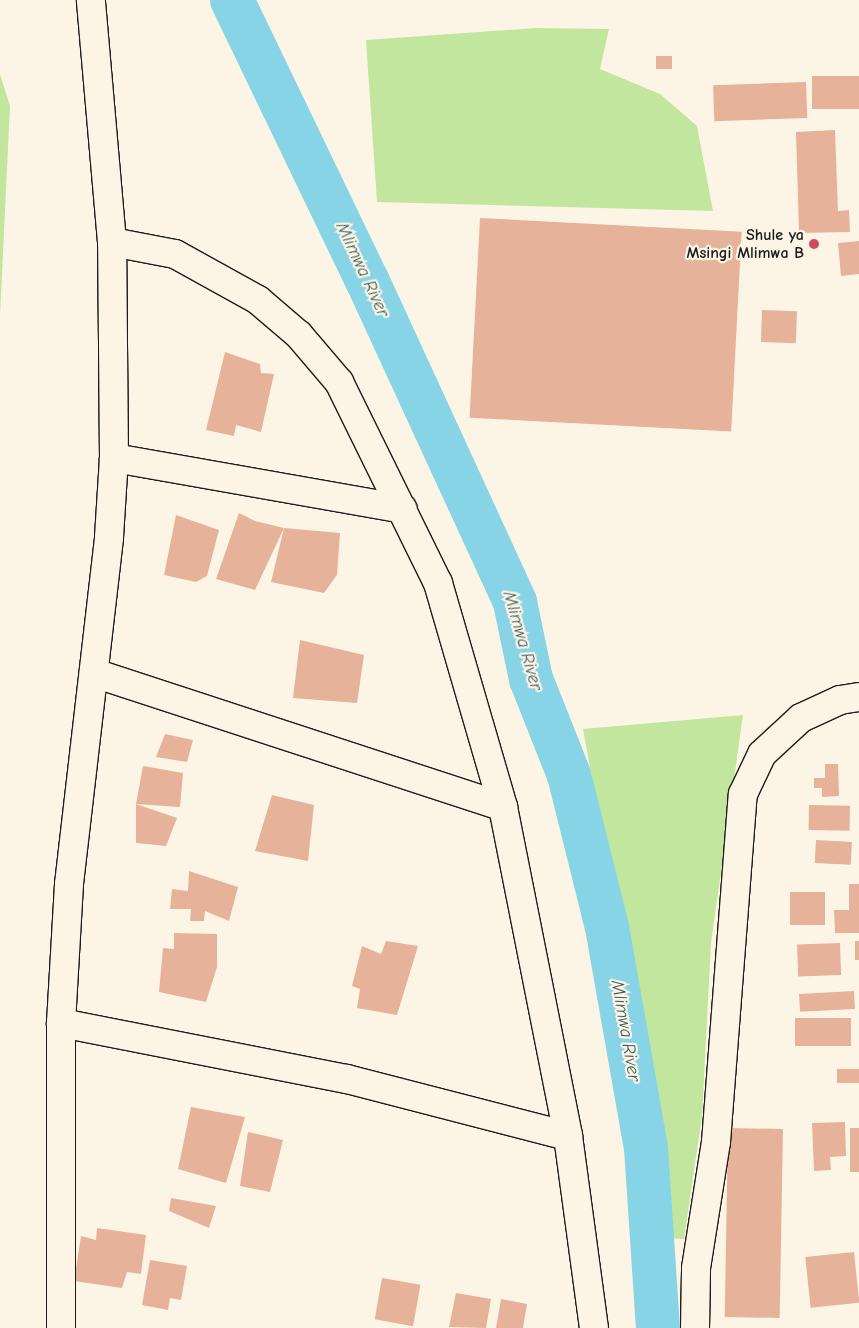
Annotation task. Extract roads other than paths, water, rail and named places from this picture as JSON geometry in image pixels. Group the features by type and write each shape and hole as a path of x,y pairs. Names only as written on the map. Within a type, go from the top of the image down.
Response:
{"street":[{"path":"61,1328 61,1023 70,884 94,673 114,458 112,242 91,0"},
{"path":"112,242 175,254 258,300 299,335 339,382 438,583 503,807 568,1136 594,1328"},
{"path":"114,458 402,509"},
{"path":"94,673 503,807"},
{"path":"695,1328 696,1268 716,1142 743,794 762,754 801,718 840,700 859,697"},
{"path":"61,1023 347,1079 568,1136"}],"waterway":[{"name":"Mlimwa River","path":"232,0 367,280 515,602 531,679 569,775 607,927 646,1148 658,1328"}],"place":[{"name":"Shule ya Msingi Mlimwa B","path":"814,244"}]}
